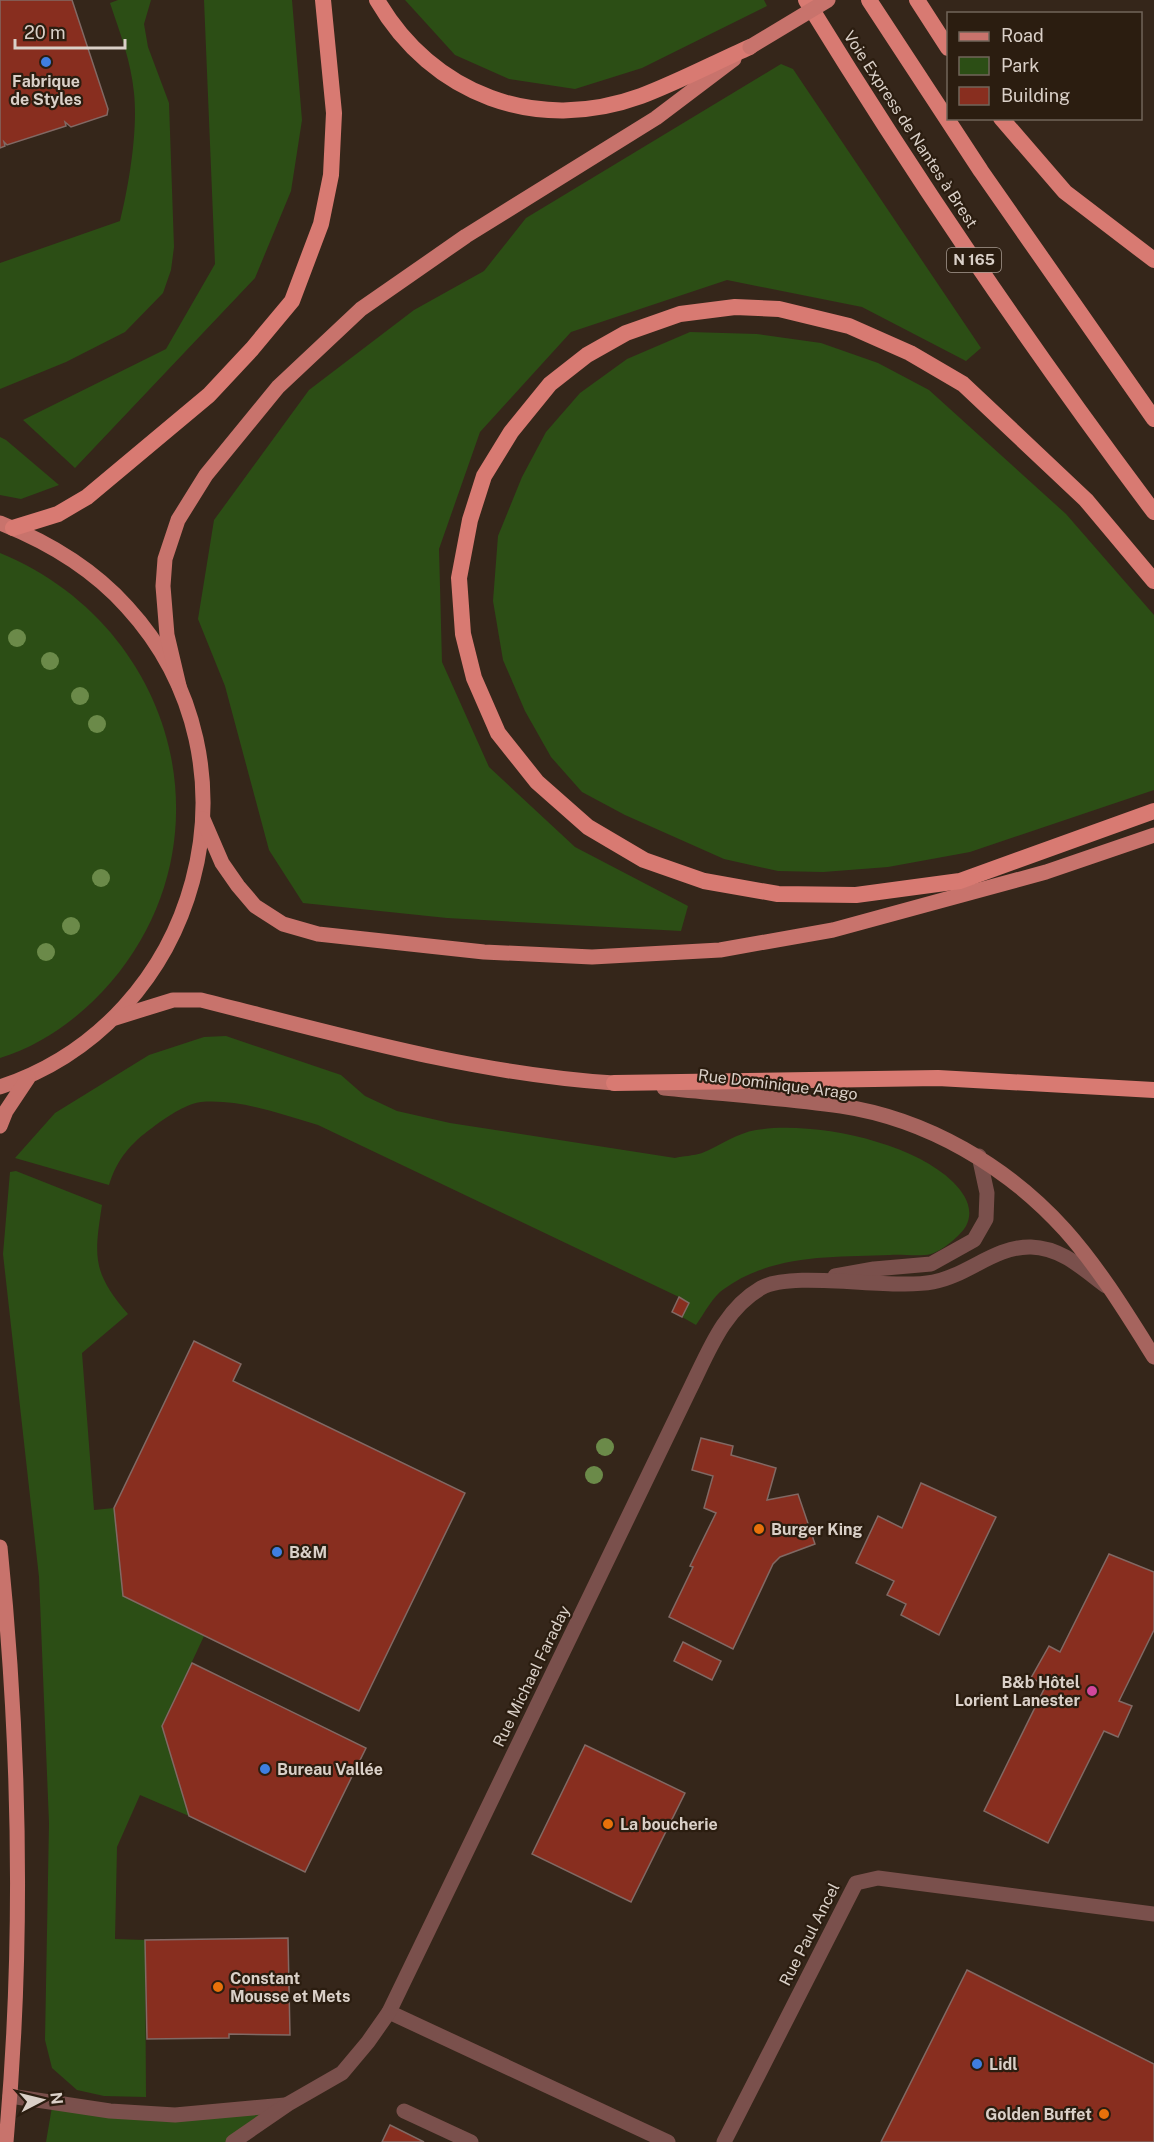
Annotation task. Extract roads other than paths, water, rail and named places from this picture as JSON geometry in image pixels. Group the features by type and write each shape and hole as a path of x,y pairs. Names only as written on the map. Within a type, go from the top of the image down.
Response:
{"highway":[{"path":"6,526 58,514 87,497 209,395 292,301 321,225 331,175 334,113 323,0"},
{"path":"377,0 393,27 428,63 465,89 512,105 550,110 595,108 640,96 750,47"},
{"name":"Voie Express de Nantes à Brest","path":"806,0 873,110 1003,302 1154,512"},
{"path":"869,0 947,119"},
{"path":"917,0 947,46"},
{"path":"948,120 1154,419"},
{"path":"1003,120 1065,192 1154,260"},
{"path":"1065,192 1154,251"},
{"path":"1154,581 1086,500 963,384 910,353 849,326 779,309 735,307 680,314 627,333 587,355 550,384 511,432 484,476 470,520 459,578 463,634 474,678 498,733 537,782 597,833 644,860 704,881 778,894 856,895 960,881 1154,811"},
{"path":"614,1083 938,1078 1154,1090"}],"main road":[{"path":"178,686 167,635 163,586 165,559 178,520 206,475 278,387 361,309 466,236 656,118 750,47 828,0"},
{"path":"0,1087 28,1078 74,1052 115,1018 144,985 168,947 186,907 198,863 203,819 202,774 194,729 178,686 156,645 128,607 94,575 56,548 6,526"},
{"path":"203,819 222,863 238,886 255,906 283,924 318,934 484,952 592,957 720,950 833,930 1035,875 1154,835"},
{"name":"Rue Dominique Arago","path":"115,1018 173,1000 201,1000 377,1044 548,1079 614,1083 843,1107 915,1126 979,1156 1022,1190 1065,1230 1108,1287 1154,1357"},
{"path":"0,1126 6,1111 28,1078"},
{"path":"0,1547 11,1681 16,1793 16,1909 10,2096 6,2142"}],"street":[{"name":"Rue Michael Faraday","path":"233,2142 288,2104 342,2073 389,2012 724,1322 741,1301 764,1286 811,1281 874,1269 931,1264 974,1240 986,1219 987,1212 987,1192 979,1156"},
{"name":"Rue Michael Faraday","path":"811,1281 877,1284 934,1282 998,1254 1031,1247 1063,1254 1108,1287"},
{"name":"Rue Paul Ancel","path":"724,2142 856,1882 878,1878 1154,1914"},
{"path":"389,2012 668,2142"},
{"name":"Rue Michael Faraday","path":"10,2096 110,2110 175,2115 288,2104"},
{"path":"404,2112 471,2142"}],"place":[{"name":"Fabrique de Styles","path":"46,62"},
{"name":"Burger King","path":"759,1529"},
{"name":"B&M","path":"277,1552"},
{"name":"B&b Hôtel Lorient Lanester","path":"1092,1691"},
{"name":"Bureau Vallée","path":"265,1769"},
{"name":"La boucherie","path":"608,1824"},
{"name":"Constant Mousse et Mets","path":"218,1987"},
{"name":"Lidl","path":"977,2064"},
{"name":"Golden Buffet","path":"1104,2114"}]}
